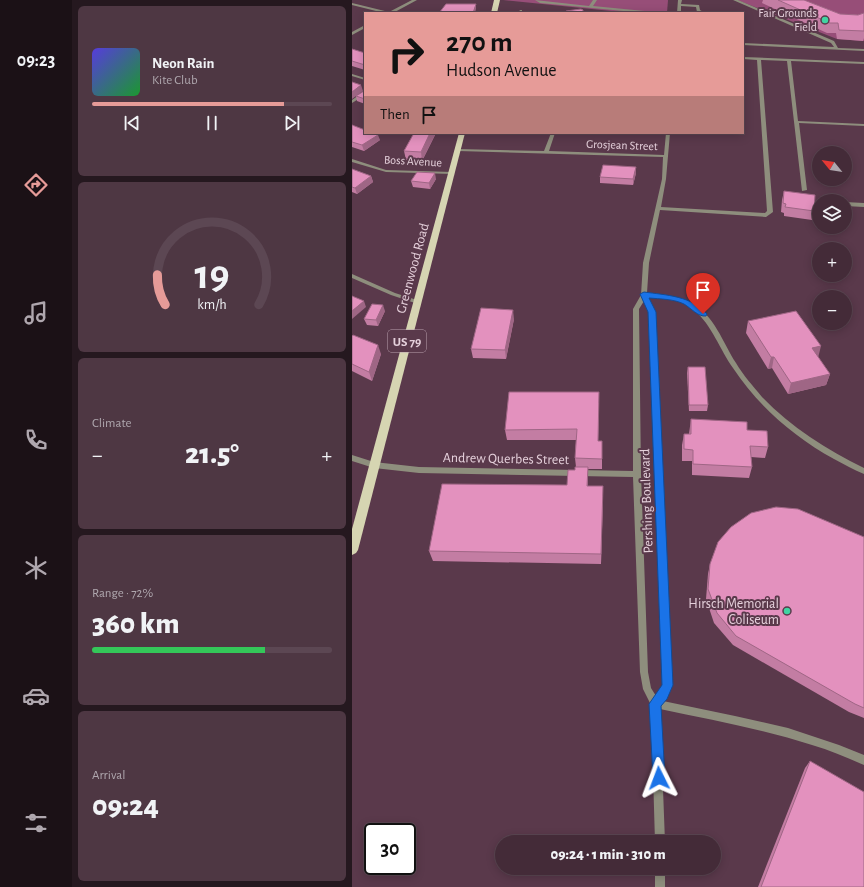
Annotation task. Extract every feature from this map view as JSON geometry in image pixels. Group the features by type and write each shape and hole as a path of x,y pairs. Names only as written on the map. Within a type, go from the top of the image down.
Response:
{"main road":[{"path":"494,12 497,0"},
{"name":"Greenwood Road","path":"352,550 462,134"}],"street":[{"path":"391,12 414,0"},
{"path":"537,0 540,2 644,12"},
{"path":"590,7 595,0"},
{"path":"679,12 680,0"},
{"path":"735,0 833,42 837,49"},
{"path":"352,4 385,12"},
{"path":"680,5 698,6 698,11 700,12"},
{"path":"352,34 364,27"},
{"path":"744,44 864,50"},
{"path":"744,58 864,63"},
{"path":"657,208 766,215 770,212 759,58"},
{"path":"789,60 804,190"},
{"path":"352,75 364,79"},
{"path":"352,102 364,94"},
{"path":"796,122 864,125"},
{"path":"546,152 553,134"},
{"name":"Pershing Boulevard","path":"660,835 655,704 647,689 644,672 637,474 636,309 644,294 646,264 666,156 668,134"},
{"name":"Grosjean Street","path":"458,150 666,156"},
{"name":"Boss Avenue","path":"352,160 386,171 452,173"},
{"path":"852,204 864,205"},
{"path":"352,276 394,294 418,302"},
{"path":"644,294 674,298 695,307 703,314 735,367 762,400 799,433 835,456 864,471"},
{"name":"Pershing Boulevard","path":"644,294 652,312 667,685 663,695 655,704"},
{"name":"Andrew Querbes Street","path":"352,458 374,465 419,470 637,474"},
{"path":"655,704 799,735 840,749 864,760"},
{"path":"660,875 660,887"}],"shaded area":[{"path":"503,0 668,0 667,12 621,12"},
{"name":"Fair Grounds Field","path":"737,0 864,0 864,41 837,39"}],"building":[{"path":"778,0 804,0 840,14 858,15 864,13 864,31 839,30 838,23 830,23"},
{"path":"446,4 476,4 473,12 440,12"},
{"path":"581,9 583,12 566,12"},
{"path":"352,49 364,53 364,65 352,61"},
{"path":"352,82 361,85 352,92"},
{"path":"364,91 364,99 356,96"},
{"path":"352,125 364,130 364,134 378,135 362,145 352,142"},
{"path":"413,134 430,134 421,152 404,151"},
{"path":"603,165 636,167 633,179 600,177"},
{"path":"352,169 371,176 355,188 352,187"},
{"path":"417,172 435,173 429,183 411,181"},
{"path":"784,191 812,195 812,211 785,207 786,204 783,203"},
{"path":"352,296 364,301 352,311"},
{"path":"372,304 383,305 376,320 364,319"},
{"path":"481,308 513,310 505,350 471,349"},
{"path":"796,311 821,346 812,348 830,374 791,383 774,357 771,357 748,321"},
{"path":"353,335 378,345 369,372 352,364"},
{"path":"688,367 705,367 708,405 689,405"},
{"path":"509,392 599,392 598,441 602,441 602,459 575,458 577,429 505,430"},
{"path":"691,419 747,422 747,430 767,431 768,447 750,446 752,467 693,464 693,450 684,449 684,434 691,434"},
{"path":"575,467 588,467 587,486 603,486 601,554 429,551 442,484 567,485 568,470 575,470"},
{"name":"Hirsch Memorial Coliseum","path":"776,507 798,509 864,537 864,708 736,636 717,613 708,589 710,564 718,542 731,527 751,513"},
{"path":"810,761 864,792 864,887 761,887"}],"place":[{"name":"Fair Grounds Field","path":"825,20"},
{"name":"Hirsch Memorial Coliseum","path":"787,611"}],"route":[{"path":"659,778 655,704 663,695 667,685 652,312 644,294 674,298 686,302 703,314"}]}
